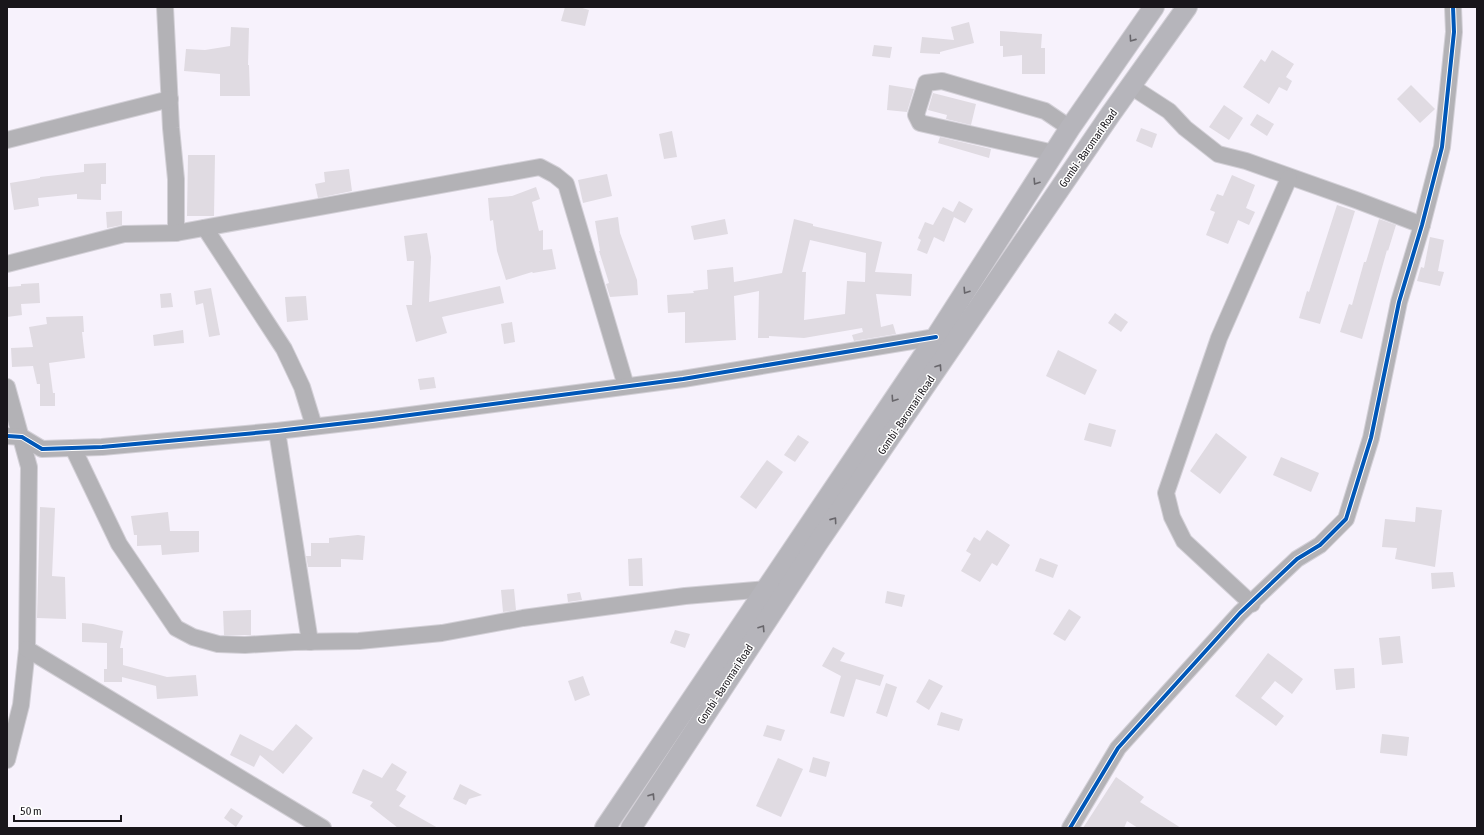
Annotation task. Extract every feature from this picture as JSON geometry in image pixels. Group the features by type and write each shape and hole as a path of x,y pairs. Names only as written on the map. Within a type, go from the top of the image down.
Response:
{"main road":[{"name":"Gombi - Baromari Road","path":"631,828 936,338 1070,128 1154,7"},
{"name":"Gombi - Baromari Road","path":"605,828 766,589 810,539 1110,115 1132,87 1187,7"}],"street":[{"path":"165,7 171,128 176,179 176,233"},
{"path":"1070,828 1118,748 1240,613 1252,604 1297,559 1320,544 1346,519 1371,438 1399,302 1422,225 1442,147 1454,32 1453,7"},
{"path":"1054,153 920,123 916,115 926,84 942,81 1045,111 1070,128"},
{"path":"1132,87 1170,111 1185,128 1218,154 1246,161 1288,178 1356,200 1422,225"},
{"path":"7,140 170,98"},
{"path":"7,264 124,234 176,233 540,167 555,175 566,184 626,386"},
{"path":"1252,604 1184,541 1172,517 1166,493 1219,338 1288,178"},
{"path":"205,228 284,349 302,387 314,426"},
{"path":"14,436 42,449 102,447 277,431 690,378 936,338"},
{"path":"7,387 14,436 30,467 27,649 21,705 7,760"},
{"path":"277,431 310,642"},
{"path":"73,448 118,544 176,628 193,637 218,644 245,646 359,641 442,633 523,618 685,596 766,589"},
{"path":"27,649 323,828"}],"building":[{"path":"565,7 579,7 589,10 585,26 561,21"},
{"path":"969,22 974,43 940,52 940,54 920,53 922,37 954,40 951,27"},
{"path":"231,27 249,28 248,65 250,96 220,96 220,74 184,71 186,49 205,50 230,46"},
{"path":"1000,31 1042,34 1041,48 1045,48 1045,74 1022,74 1022,55 1003,57 1003,46 1000,46"},
{"path":"874,45 892,47 890,58 872,56"},
{"path":"1272,50 1294,64 1286,77 1292,81 1287,91 1279,87 1269,104 1243,87 1261,59 1265,62"},
{"path":"889,85 914,89 907,112 887,110"},
{"path":"1411,85 1435,109 1420,123 1397,99"},
{"path":"933,93 976,104 971,125 946,119 947,115 928,110"},
{"path":"1224,105 1243,118 1229,140 1209,127"},
{"path":"1257,114 1274,124 1267,136 1250,125"},
{"path":"1141,128 1157,134 1152,148 1136,141"},
{"path":"672,131 677,157 664,159 659,134"},
{"path":"940,137 991,149 989,158 938,143"},
{"path":"188,155 215,155 214,216 187,216"},
{"path":"106,163 106,184 101,184 101,200 77,199 77,194 38,198 39,206 14,210 10,183 40,177 84,172 84,164"},
{"path":"349,169 352,191 318,198 315,184 325,182 324,172"},
{"path":"607,174 612,196 583,203 578,180"},
{"path":"1232,175 1255,185 1246,208 1255,212 1249,225 1238,220 1228,244 1206,235 1215,212 1210,210 1217,194 1223,196"},
{"path":"536,187 540,199 532,202 539,231 543,230 543,250 552,249 556,269 532,272 506,280 497,251 493,220 490,221 488,198 512,196"},
{"path":"959,201 973,209 965,223 954,217 944,242 934,237 927,254 917,250 921,240 918,238 925,222 933,225 943,207 953,212"},
{"path":"1337,205 1355,211 1320,324 1299,318"},
{"path":"122,211 122,225 107,228 106,212"},
{"path":"618,217 620,233 637,280 638,295 610,297 606,284 609,283 599,251 595,221"},
{"path":"725,219 728,234 694,240 691,226"},
{"path":"794,219 813,224 813,226 882,242 875,272 912,274 911,296 876,294 881,327 893,324 896,334 854,341 852,335 863,332 862,328 804,338 769,336 769,338 758,338 759,291 734,296 736,340 685,343 685,312 668,313 667,295 694,293 693,291 708,289 707,270 733,267 734,282 782,273","holes":["810,240 866,253 865,282 847,281 845,314 804,320 806,272 802,272"]},
{"path":"1379,219 1396,225 1388,251 1387,250 1362,339 1340,332 1349,304 1352,305 1364,262 1366,262"},
{"path":"427,233 431,257 429,302 500,286 504,303 442,317 447,333 416,342 406,305 412,305 414,261 407,261 404,236"},
{"path":"1430,237 1444,240 1438,271 1444,272 1440,286 1417,281 1421,267 1424,268"},
{"path":"39,283 40,303 21,304 22,315 7,317 7,287 21,286 21,284"},
{"path":"211,288 220,335 209,337 203,303 196,305 194,291"},
{"path":"171,293 173,307 161,308 160,294"},
{"path":"306,296 308,320 287,322 285,297"},
{"path":"1115,313 1128,322 1121,332 1108,323"},
{"path":"83,316 84,332 82,332 85,358 49,363 53,393 55,393 55,406 40,406 40,384 37,384 33,366 12,367 11,348 33,347 29,327 47,324 46,317"},
{"path":"512,322 515,342 504,344 501,324"},
{"path":"183,330 184,343 154,346 153,335"},
{"path":"1058,350 1097,370 1085,395 1046,376"},
{"path":"434,377 436,388 420,390 418,379"},
{"path":"1089,423 1116,430 1111,447 1084,440"},
{"path":"1216,433 1247,457 1220,494 1190,471"},
{"path":"798,435 809,442 795,462 784,455"},
{"path":"1281,457 1319,473 1311,492 1273,475"},
{"path":"767,460 783,472 756,509 740,497"},
{"path":"40,507 55,508 52,576 65,577 66,619 37,618"},
{"path":"1416,507 1442,510 1435,567 1395,559 1397,548 1382,547 1385,519 1415,522"},
{"path":"168,512 170,531 199,531 199,552 162,555 161,545 137,546 137,535 134,535 131,516"},
{"path":"987,530 1010,545 997,566 992,563 980,582 961,571 971,554 966,551 974,537 980,541"},
{"path":"358,535 365,536 363,560 341,559 341,567 308,567 306,556 311,556 311,543 329,543 329,538"},
{"path":"642,558 643,586 629,586 628,559"},
{"path":"1040,558 1058,565 1053,578 1035,571"},
{"path":"1453,572 1455,587 1432,589 1431,573"},
{"path":"514,589 516,610 503,612 501,590"},
{"path":"887,591 905,595 902,607 885,603"},
{"path":"580,592 582,600 568,602 567,594"},
{"path":"1069,609 1081,617 1065,641 1053,634"},
{"path":"251,610 251,635 224,635 223,611"},
{"path":"82,623 123,631 120,648 123,648 123,665 167,677 196,675 198,696 157,699 156,686 122,677 122,682 104,682 104,669 107,669 107,643 82,642"},
{"path":"675,630 690,634 685,648 670,643"},
{"path":"1400,636 1403,663 1382,665 1379,638"},
{"path":"833,647 845,653 840,661 884,675 880,686 856,679 844,717 830,713 841,676 822,666"},
{"path":"1268,653 1303,679 1292,694 1275,681 1261,698 1284,716 1276,726 1235,696"},
{"path":"1354,668 1355,688 1336,690 1334,669"},
{"path":"583,676 590,695 575,701 568,681"},
{"path":"929,679 943,686 929,710 916,702"},
{"path":"886,683 897,687 887,717 876,713"},
{"path":"941,712 963,719 959,731 937,725"},
{"path":"296,724 313,738 283,774 260,755 254,767 230,755 240,734 273,751"},
{"path":"767,725 785,730 781,741 763,736"},
{"path":"1382,734 1409,737 1407,756 1380,753"},
{"path":"813,757 830,762 826,777 809,772"},
{"path":"778,758 803,769 781,817 756,806"},
{"path":"392,763 407,772 396,790 406,796 399,806 438,828 398,828 370,806 373,802 352,793 363,769 382,778"},
{"path":"1116,777 1144,797 1140,802 1181,828 1138,828 1127,821 1124,828 1083,828"},
{"path":"460,784 482,795 469,799 466,805 453,799"},
{"path":"231,808 243,816 236,827 224,818"}],"cycle path":[{"path":"1070,828 1118,748 1240,613 1297,559 1320,545 1346,519 1371,438 1399,302 1422,225 1442,147 1454,32 1453,7"},
{"path":"7,436 22,437 42,449 102,447 277,431 683,379 936,337"}]}
